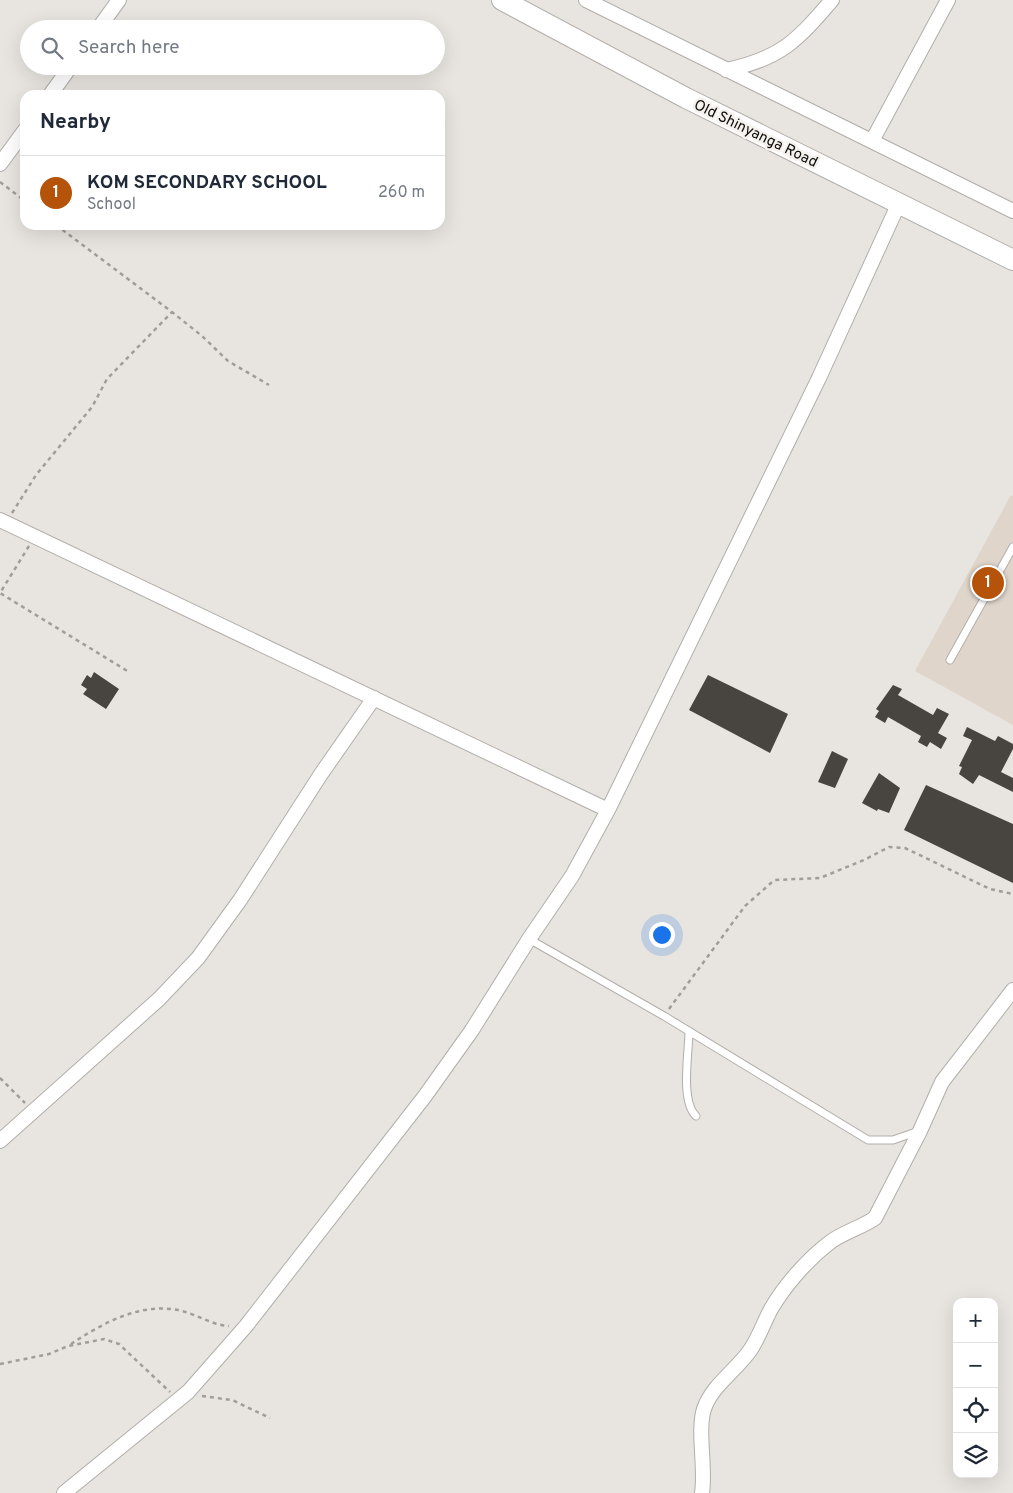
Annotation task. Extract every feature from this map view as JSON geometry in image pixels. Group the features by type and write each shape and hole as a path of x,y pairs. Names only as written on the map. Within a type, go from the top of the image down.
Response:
{"main road":[{"name":"Old Shinyanga Road","path":"502,0 686,98 1013,260"}],"street":[{"path":"105,20 119,0"},
{"path":"586,0 1013,211"},
{"path":"726,70 754,64 788,46 832,0"},
{"path":"872,141 948,0"},
{"path":"54,90 64,75"},
{"path":"0,164 20,137"},
{"path":"64,1493 184,1396 246,1326 425,1096 472,1030 529,939 572,876 608,810 819,378 899,203"},
{"path":"3,522 608,810"},
{"path":"0,1141 159,999 198,958 240,900 320,774 374,698"},
{"path":"702,1493 704,1476 704,1410 712,1394 751,1349 772,1308 798,1272 829,1243 850,1229 867,1224 875,1218 920,1131 942,1082 1013,990"}],"lane":[{"path":"950,660 1013,547"},
{"path":"529,939 664,1016 868,1140 893,1140 920,1131"},
{"path":"689,1031 687,1094 690,1108 696,1116"}],"path":[{"path":"0,182 20,197"},
{"path":"63,230 172,312 202,336 228,361 270,385"},
{"path":"3,522 36,475 92,407 107,379 172,312"},
{"path":"34,536 0,593 129,672"},
{"path":"664,1016 745,906 775,880 820,878 892,846 905,848 990,889 1013,894"},
{"path":"0,1078 33,1111"},
{"path":"0,1364 49,1354 68,1346 101,1325 132,1313 159,1308 182,1310 219,1325 246,1326"},
{"path":"68,1346 104,1339 116,1342 184,1396 232,1400 270,1418"}],"shaded area":[{"path":"1011,495 1013,496 1013,725 915,671"}],"building":[{"path":"94,672 119,689 106,709 83,694 87,689 81,685 87,675 91,678"},
{"path":"708,675 788,714 770,753 689,710"},
{"path":"893,685 902,689 898,695 933,715 937,708 949,714 938,733 947,738 941,749 930,742 927,747 918,742 921,736 888,717 885,723 875,717 879,711 876,709"},
{"path":"967,727 995,741 998,736 1013,744 1013,749 1001,772 1013,778 1013,792 979,775 973,784 959,774 962,767 959,766 972,740 963,736"},
{"path":"832,751 848,759 835,788 818,782"},
{"path":"879,773 900,788 889,813 878,809 877,811 862,803"},
{"path":"926,785 1013,824 1013,883 904,830"}],"place":[{"name":"KOM SECONDARY SCHOOL","path":"988,583"}]}
